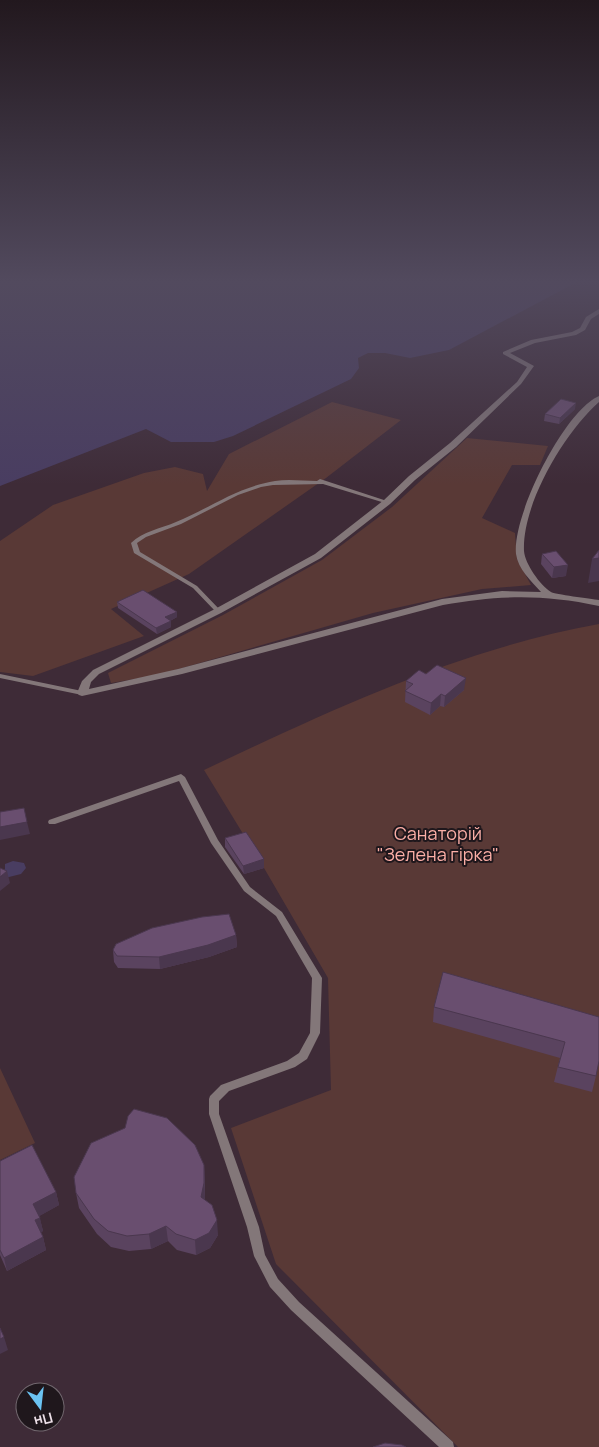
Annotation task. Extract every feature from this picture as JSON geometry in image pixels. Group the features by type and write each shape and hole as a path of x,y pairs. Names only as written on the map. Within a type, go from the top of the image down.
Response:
{"street":[{"path":"82,693 87,681 96,672 218,611 318,556 387,502 412,478 453,445 519,383 531,366 505,353 513,350"},
{"path":"547,593 535,581 520,553 521,534 530,500 549,462 578,419 599,398"},
{"path":"82,693 179,672 442,602 484,594 547,593 599,603"}],"lane":[{"path":"315,478 387,502"},
{"path":"218,611 195,588 137,553 134,543 140,538 213,507 225,498 244,490 275,482 323,482"},
{"path":"0,676 82,693"},
{"path":"52,822 181,777 214,841 247,889 279,914 287,925 317,978 315,1033 310,1046 303,1056 291,1064 225,1088 214,1099 214,1114 253,1227 260,1256 274,1283 295,1306 448,1447"}],"green space":[{"path":"332,402 401,420 326,478 189,574 111,609 144,636 33,676 0,672 0,541 53,505 144,473 175,467 203,474 207,491 229,454"},
{"path":"467,438 548,446 540,465 512,465 482,518 515,533 517,559 531,585 482,589 373,613 158,675 111,683 108,673 223,615 322,560 392,507"},
{"name":"Санаторій \"Зелена гірка\"","path":"599,624 599,1447 458,1447 276,1264 231,1128 331,1090 328,978 204,770 348,704 446,665 547,635"},
{"path":"0,1068 35,1143 0,1160"}],"shaded area":[{"path":"0,350 450,350 410,358 385,353 368,353 358,358 359,368 351,379 233,436 214,442 171,442 146,429 0,486"},
{"path":"13,861 24,863 26,868 21,874 5,878 2,873 5,869 5,864"}],"building":[{"path":"561,399 576,403 560,418 545,414"},
{"path":"599,550 599,558 592,559"},
{"path":"556,551 568,565 554,567 542,554"},
{"path":"143,590 177,612 165,617 171,621 156,628 117,602"},
{"path":"437,665 466,678 445,696 441,694 431,703 405,691 413,684 406,681 419,670 426,674"},
{"path":"24,808 27,822 0,827 0,812"},
{"path":"246,832 264,859 243,866 225,838"},
{"path":"0,868 7,871 0,877"},
{"path":"229,914 236,935 208,945 159,957 117,956 113,950 116,944 152,928 202,917"},
{"path":"443,972 599,1017 599,1061 596,1076 558,1067 565,1042 434,1007"},
{"path":"134,1109 167,1118 195,1145 204,1165 204,1183 201,1197 212,1205 217,1220 209,1233 195,1240 176,1234 166,1226 149,1234 127,1236 108,1231 94,1219 76,1193 74,1177 91,1143 125,1128 128,1116"},
{"path":"32,1145 56,1192 33,1204 40,1218 35,1220 43,1237 4,1258 0,1250 0,1161"},
{"path":"0,1328 4,1337 0,1339"},
{"path":"385,1443 402,1445 406,1447 373,1447"}]}
